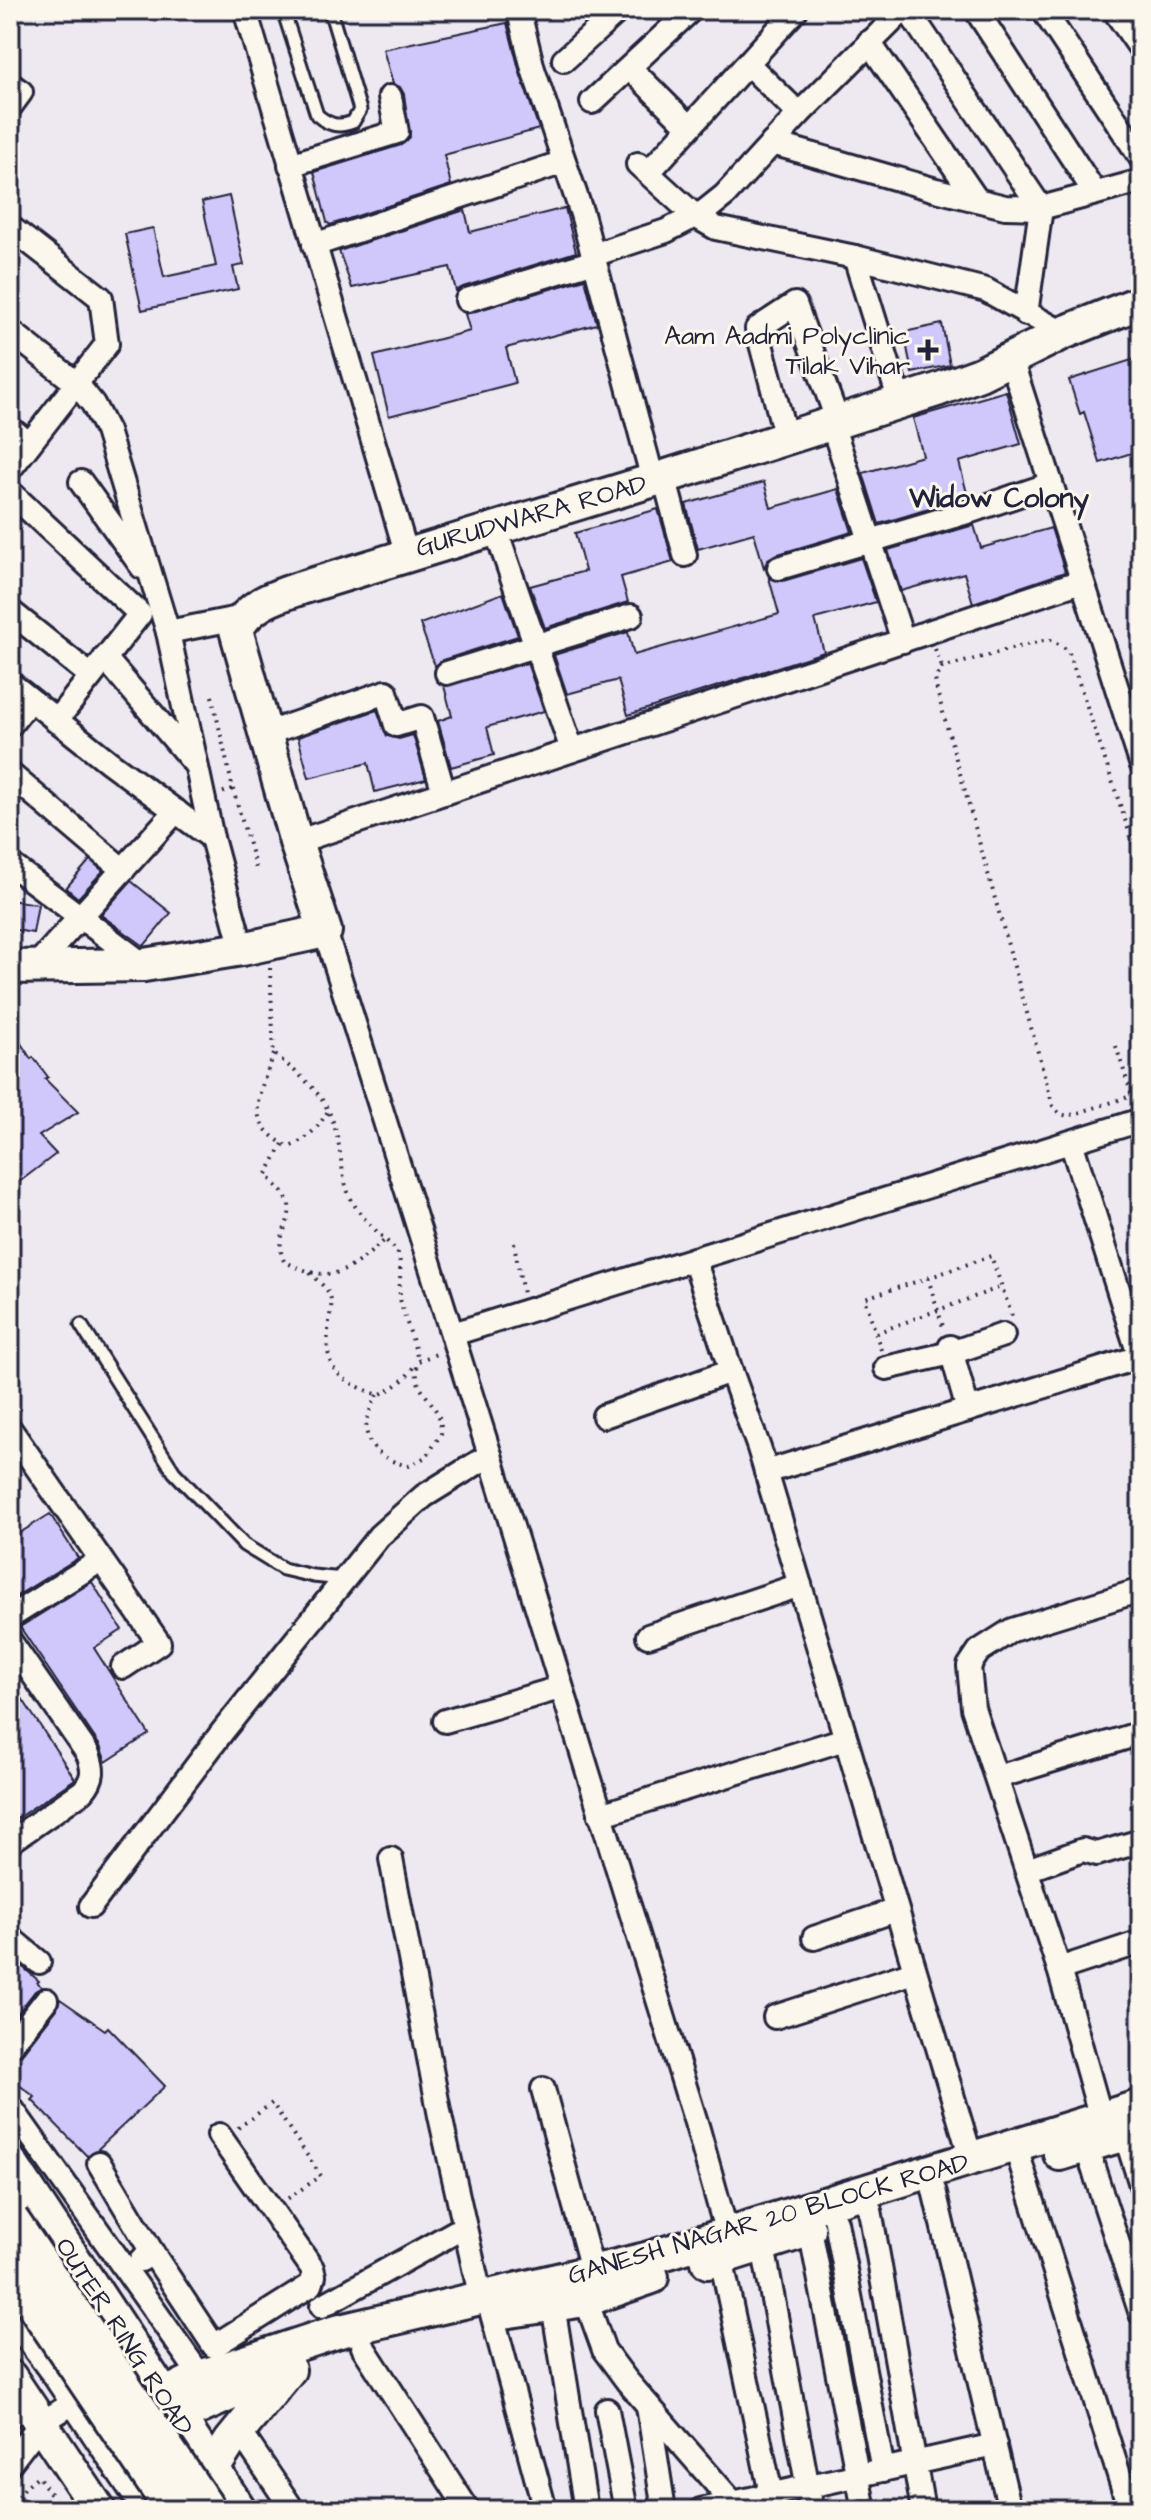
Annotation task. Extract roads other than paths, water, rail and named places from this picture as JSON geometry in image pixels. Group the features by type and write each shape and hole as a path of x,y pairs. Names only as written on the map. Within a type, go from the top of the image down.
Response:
{"main road":[{"name":"OUTER RING ROAD","path":"10,2220 207,2510"},
{"path":"10,2267 174,2510"}],"street":[{"name":"GURUDWARA ROAD","path":"245,10 407,555 937,390 1063,333 1141,302"},
{"path":"564,60 619,10"},
{"path":"592,102 691,10"},
{"path":"796,10 689,127 643,169 695,216 716,228 855,257 986,290 1063,333"},
{"path":"467,300 594,258 666,231 695,216 725,195 869,42 906,10 1041,208 1026,314"},
{"path":"976,10 1095,193"},
{"path":"1043,10 1141,158"},
{"path":"1114,10 1141,49"},
{"path":"520,16 533,69 685,555"},
{"path":"869,42 977,200"},
{"path":"748,64 799,114"},
{"path":"630,68 689,127"},
{"path":"10,84 21,92 10,107"},
{"path":"290,165 397,132 390,97"},
{"path":"772,143 1005,207 1041,208 1141,181"},
{"path":"314,245 564,162"},
{"path":"10,227 101,298 107,344 10,469"},
{"path":"855,257 900,402"},
{"path":"786,438 757,329 795,304 903,641"},
{"path":"10,331 76,383 93,404 107,431 168,632 212,838 256,946"},
{"path":"1011,359 1140,758"},
{"path":"10,428 29,444"},
{"path":"81,482 154,584"},
{"path":"779,568 1051,484"},
{"path":"10,492 140,614 56,721"},
{"path":"495,528 572,750"},
{"path":"407,555 272,598 253,608 243,617 236,630 296,842 455,1341 736,2248 808,2486 812,2510"},
{"path":"296,842 1082,581"},
{"path":"10,611 98,667 197,767"},
{"path":"447,673 631,616"},
{"path":"168,632 243,617"},
{"path":"10,683 212,838"},
{"path":"265,734 386,692 396,725 422,717 444,793"},
{"path":"10,725 30,700"},
{"path":"10,774 123,870"},
{"path":"22,968 82,918 176,811"},
{"path":"10,864 144,965"},
{"path":"22,968 144,965 325,931"},
{"path":"455,1341 526,1312 1141,1120"},
{"path":"895,1419 1140,1359 1071,1142"},
{"path":"694,1259 766,1472 971,2158"},
{"path":"885,1364 951,1350 1009,1329"},
{"path":"951,1350 966,1403"},
{"path":"604,1416 731,1371"},
{"path":"766,1472 1030,1380"},
{"path":"10,1429 159,1643 123,1667"},
{"path":"91,1906 379,1536 424,1496 490,1455"},
{"path":"10,1617 101,1560"},
{"path":"648,1636 800,1585"},
{"path":"1141,1590 1012,1630 979,1651 969,1666 973,1708 1059,1969 1123,2127 1141,2185"},
{"path":"10,1641 88,1754 92,1767 92,1780 83,1791 10,1842"},
{"path":"445,1721 560,1688"},
{"path":"998,1777 1141,1733"},
{"path":"600,1815 845,1739"},
{"path":"1027,1870 1083,1850 1097,1854 1141,1841"},
{"path":"391,1859 464,2227 545,2510"},
{"path":"814,1938 896,1910"},
{"path":"10,1938 39,1962"},
{"path":"1059,1969 1141,1942"},
{"path":"775,2017 914,1972"},
{"path":"10,2046 46,2000"},
{"path":"543,2089 604,2350 736,2506"},
{"path":"10,2106 209,2388"},
{"name":"GANESH NAGAR 20 BLOCK ROAD","path":"171,2406 340,2328 449,2322 486,2306 590,2286 639,2281 736,2248 971,2158 1086,2146 1123,2127 1141,2106"},
{"name":"GANESH NAGAR 20 BLOCK ROAD","path":"736,2248 934,2190 1019,2155 1123,2127"},
{"path":"99,2163 152,2252 214,2346 311,2285 314,2276 312,2268 219,2135"},
{"path":"1086,2146 1141,2314"},
{"path":"1019,2155 1130,2510"},
{"name":"OUTER RING ROAD","path":"10,2162 240,2510"},
{"path":"934,2190 1010,2510"},
{"path":"870,2210 923,2510"},
{"path":"823,2225 883,2470"},
{"path":"823,2225 864,2510"},
{"path":"340,2328 464,2227"},
{"path":"736,2248 771,2494"},
{"path":"127,2270 152,2252"},
{"path":"74,2259 10,2307 150,2510"},
{"path":"311,2285 468,2510"},
{"name":"GANESH NAGAR 20 BLOCK ROAD","path":"486,2306 553,2305 590,2286"},
{"path":"553,2305 586,2510"},
{"name":"GANESH NAGAR 20 BLOCK ROAD","path":"209,2388 290,2368 340,2328"},
{"path":"59,2374 122,2331"},
{"path":"213,2469 239,2430 290,2368"},
{"path":"22,2407 75,2402"},
{"path":"648,2405 664,2510"},
{"path":"10,2463 22,2407"},
{"path":"22,2407 99,2510"},
{"path":"607,2410 626,2510"},
{"path":"239,2430 293,2510"},
{"path":"701,2510 736,2506 771,2494 995,2445"}],"lane":[{"path":"283,10 317,115 325,122 340,127 353,122 360,110 330,10"},
{"path":"81,1325 174,1472 244,1545 283,1569 343,1579"}],"place":[{"name":"Aam Aadmi Polyclinic Tilak Vihar","path":"928,350"}],"district":[{"name":"Widow Colony","path":"999,497"}]}
